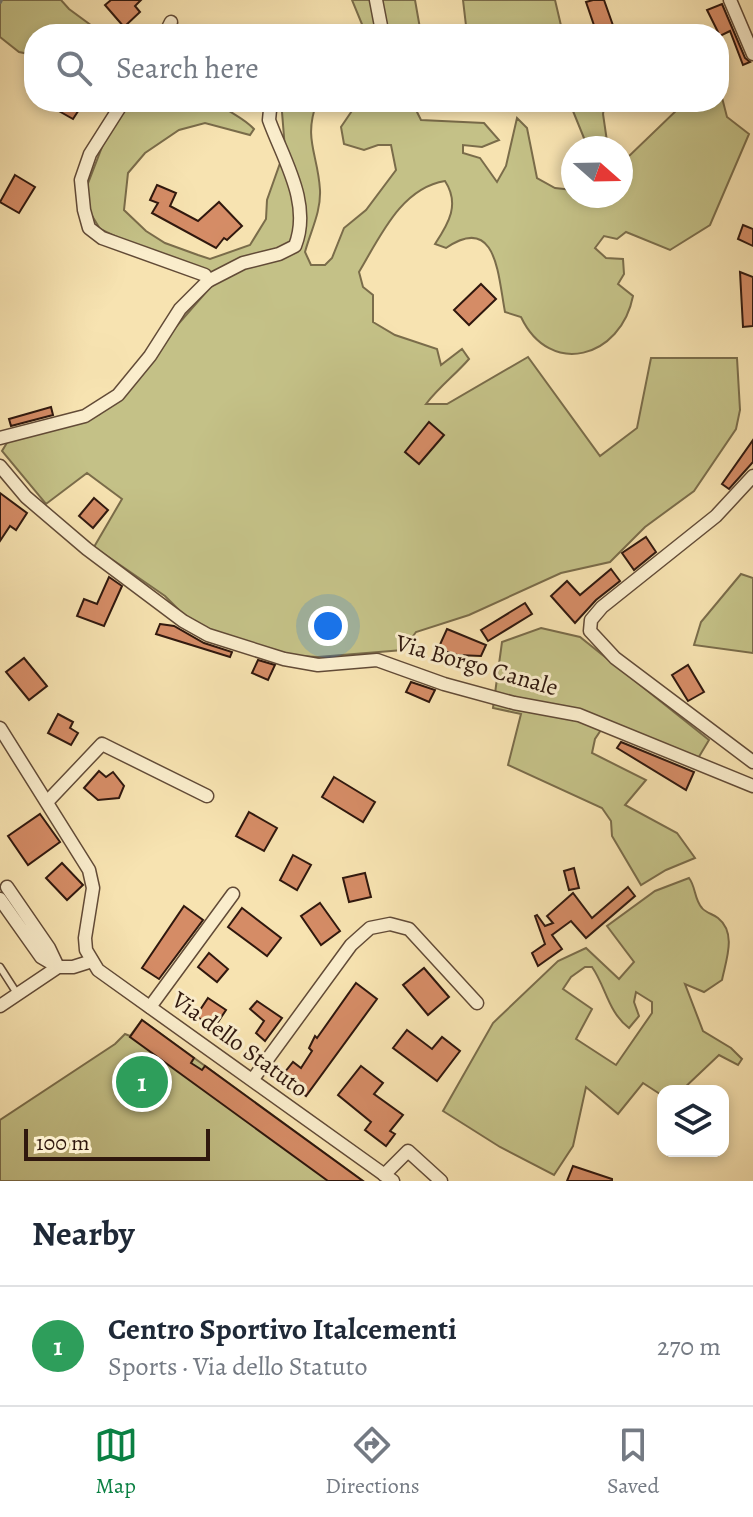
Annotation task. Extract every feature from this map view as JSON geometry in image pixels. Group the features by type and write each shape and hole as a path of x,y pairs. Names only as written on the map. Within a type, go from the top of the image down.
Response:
{"street":[{"path":"376,0 381,24"},
{"path":"730,0 753,54"},
{"path":"117,112 90,154 81,180 89,228 102,238 205,275 208,281"},
{"path":"0,438 85,416 118,395 150,356 180,309 208,281 243,263 279,254 295,246 300,222 298,196 269,120 270,112"},
{"name":"Via Borgo Canale","path":"0,466 26,497 87,549 183,621 208,635 284,659 318,665 377,660 444,684 514,703 579,715 753,786"},
{"path":"753,476 716,516 602,607 591,620 590,631 615,658 753,762"},
{"path":"0,728 89,870 93,888 85,938 86,950 92,961 73,967 58,967 41,957 0,899"},
{"path":"47,802 102,744 207,796"},
{"path":"7,887 49,948 58,967"},
{"path":"150,1007 233,894"},
{"path":"253,1079 351,945 370,928 390,924 409,929 477,1003"},
{"name":"Via dello Statuto","path":"92,961 98,970 389,1178"},
{"path":"0,1006 58,967"},
{"path":"389,1178 408,1151 441,1181"}],"lane":[{"path":"0,967 18,995"}],"shaded area":[{"path":"0,0 61,0 89,24 24,24 24,53 0,37"},
{"path":"352,0 415,0 419,24 362,24"},
{"path":"463,0 555,0 561,24 466,24"},
{"path":"121,112 231,112 254,129 250,135 205,123 179,130 145,153 128,173 124,210 146,231 165,243 210,259 250,245 266,219 267,200 285,149 282,112 314,112 311,137 320,198 305,252 311,265 325,265 332,258 344,228 366,210 396,170 391,145 364,150 344,144 341,127 351,112 417,112 421,120 484,123 499,140 482,147 463,145 463,153 480,158 497,182 506,166 517,118 527,128 537,178 561,189 561,208 633,208 633,152 675,112 726,112 727,117 749,134 710,225 670,250 626,232 617,239 604,236 595,248 606,258 623,259 624,274 618,284 633,296 626,317 615,334 600,346 583,353 566,354 549,348 534,336 521,317 505,312 497,267 485,243 476,238 463,239 446,248 435,244 451,213 452,198 445,181 430,185 404,204 393,216 359,272 363,287 373,295 373,322 395,335 437,349 441,365 462,349 469,359 426,404 447,404 528,357 600,456 637,428 651,358 737,358 740,410 736,429 694,491 645,527 610,562 561,573 469,615 416,632 403,650 318,657 279,655 224,638 188,619 165,596 94,547 122,499 87,473 46,504 2,451 8,441 100,414 214,283 100,229 82,199 107,134"},
{"path":"573,112 603,112 606,136 583,136"},
{"path":"741,574 753,578 753,653 694,645 701,622"},
{"path":"541,628 580,637 709,740 697,760 607,721 595,739 592,753 646,780 625,805 677,833 695,858 641,885 612,836 611,821 602,808 508,765 521,714 493,708 502,642"},
{"path":"689,878 699,904 724,924 729,947 722,980 704,992 685,984 703,1031 731,1048 742,1059 738,1065 719,1055 687,1085 657,1085 657,1092 643,1083 618,1114 586,1087 573,1146 554,1175 500,1147 443,1111 493,1023 558,961 586,948 619,979 634,962 607,926 655,891","holes":["585,967 592,967 616,1015 629,1028 639,1016 634,1002 636,992 652,1002 652,1013 616,1065 576,1039 592,1009 563,989 571,977"]},
{"path":"142,1020 363,1181 0,1181 0,1120 115,1044 125,1034 130,1036"}],"building":[{"path":"111,0 141,0 135,6 140,12 127,24 121,24 105,5"},
{"path":"604,0 612,24 594,24 586,2"},
{"path":"722,4 745,58 750,62 743,65 729,32 729,24 714,24 707,10"},
{"path":"61,112 78,112 73,119"},
{"path":"15,175 35,187 19,213 0,202"},
{"path":"157,185 176,193 170,206 198,221 219,202 242,226 227,240 224,238 216,248 152,213 158,203 150,200"},
{"path":"743,225 753,229 753,246 738,239"},
{"path":"740,272 753,277 753,326 743,327"},
{"path":"481,284 496,299 469,325 454,310"},
{"path":"51,407 53,415 11,426 9,419"},
{"path":"429,422 444,435 419,464 405,452"},
{"path":"753,440 753,462 729,489 722,484"},
{"path":"0,493 27,513 16,530 10,526 0,541"},
{"path":"94,498 108,510 93,528 79,516"},
{"path":"646,537 656,552 634,570 622,553"},
{"path":"611,569 620,581 596,600 575,623 551,596 567,581 580,595"},
{"path":"109,577 122,586 104,626 77,616 84,599 97,604"},
{"path":"525,603 532,614 488,641 481,630"},
{"path":"160,624 174,626 204,643 232,652 230,657 156,634"},
{"path":"447,629 486,645 481,656 457,655 438,649"},
{"path":"24,658 47,686 29,700 6,672"},
{"path":"258,660 275,665 268,680 252,673"},
{"path":"688,665 704,692 688,701 672,675"},
{"path":"411,682 435,690 429,702 406,692"},
{"path":"58,714 73,722 70,728 78,733 71,745 48,733"},
{"path":"621,742 694,772 686,790 617,748"},
{"path":"99,771 106,777 113,772 124,786 119,798 98,800 84,788"},
{"path":"334,777 375,802 363,822 322,797"},
{"path":"249,812 277,828 264,851 236,836"},
{"path":"40,814 60,842 28,865 8,836"},
{"path":"293,855 311,865 297,890 280,880"},
{"path":"62,863 83,885 67,900 46,878"},
{"path":"574,868 579,888 569,890 564,871"},
{"path":"365,873 371,897 349,902 343,878"},
{"path":"628,887 635,896 586,938 571,921 552,935 562,949 538,966 532,953 545,944 535,916 545,926 553,923 547,916 573,893 592,918"},
{"path":"320,903 340,931 321,945 301,916"},
{"path":"184,906 203,920 159,979 142,968"},
{"path":"242,908 281,938 267,956 228,927"},
{"path":"209,953 228,969 217,982 198,967"},
{"path":"424,968 449,997 428,1015 403,985"},
{"path":"356,983 377,999 306,1096 281,1077 293,1062 301,1068 312,1051 309,1048 315,1036 317,1038"},
{"path":"208,998 226,1010 214,1028 196,1016"},
{"path":"257,1001 282,1018 265,1041 256,1033 264,1021 250,1009"},
{"path":"142,1020 194,1058 191,1063 202,1070 205,1066 363,1181 328,1181 130,1037"},
{"path":"407,1030 432,1049 442,1037 460,1051 437,1081 393,1048"},
{"path":"361,1066 383,1083 374,1094 403,1115 390,1131 395,1134 386,1146 365,1130 371,1122 338,1095"},
{"path":"573,1166 612,1179 612,1181 567,1181"}],"place":[{"name":"Centro Sportivo Italcementi","path":"142,1082"}]}
